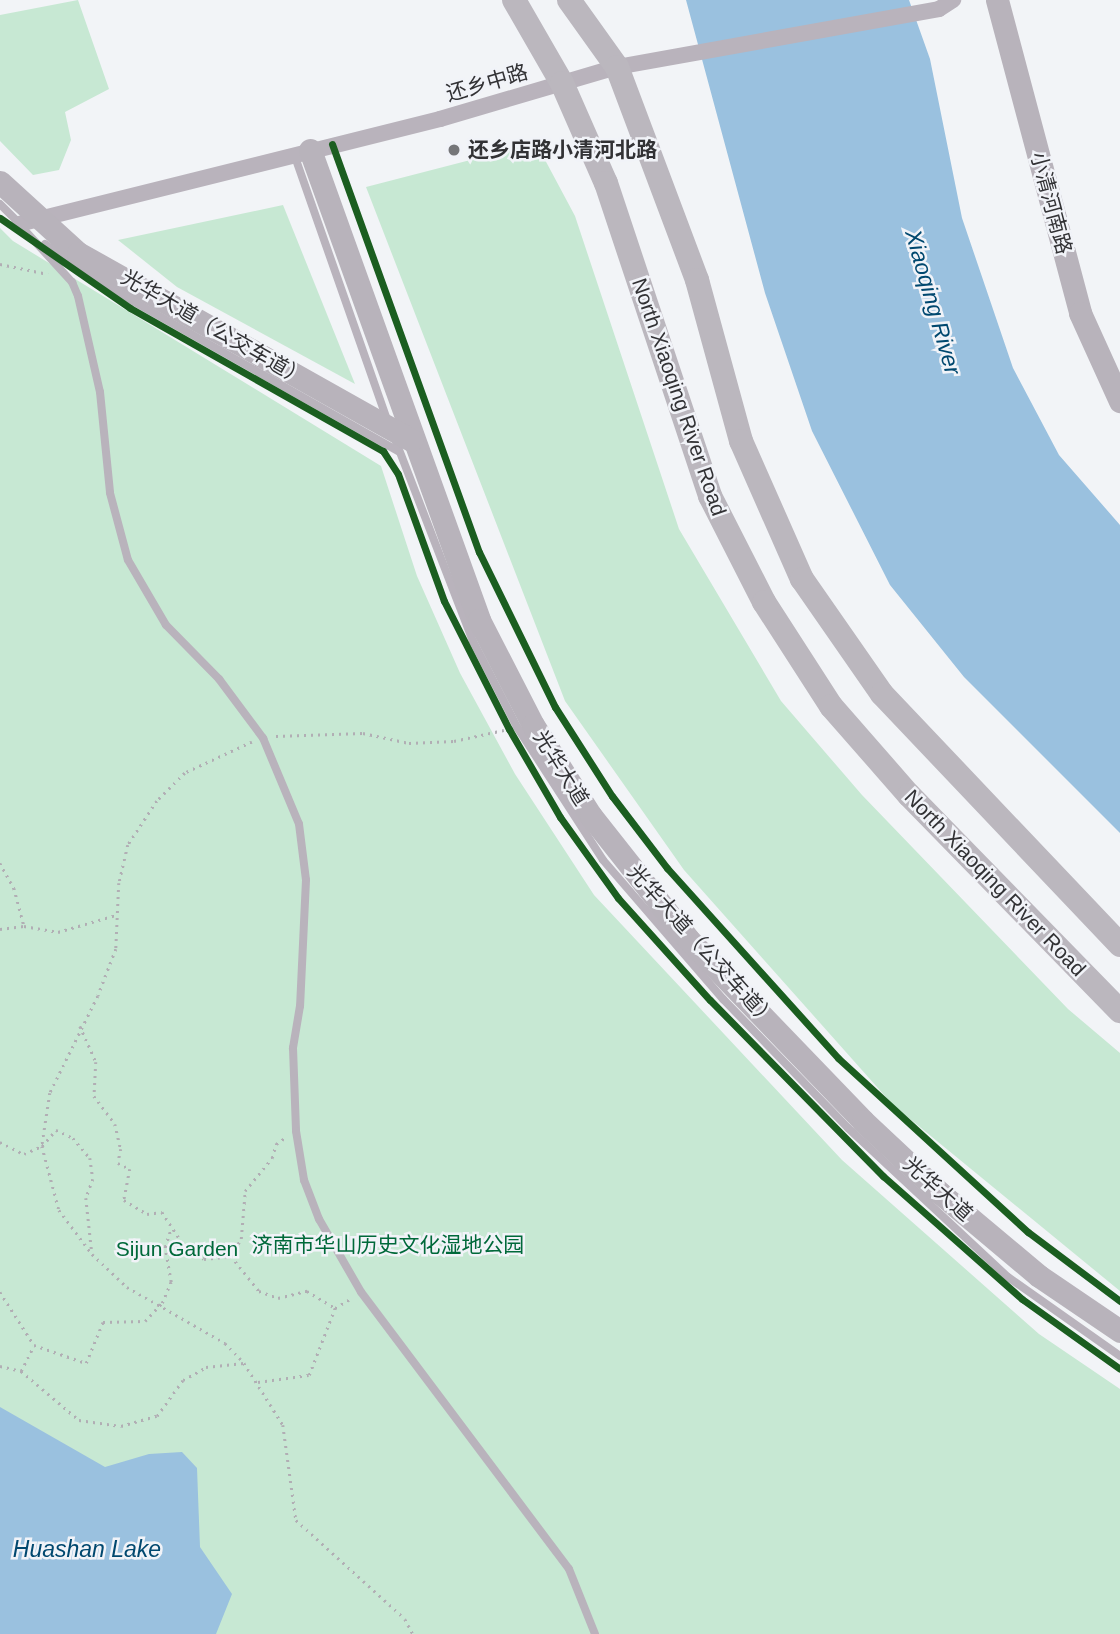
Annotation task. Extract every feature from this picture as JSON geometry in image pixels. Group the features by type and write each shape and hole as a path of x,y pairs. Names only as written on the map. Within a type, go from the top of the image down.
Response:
{"main road":[{"name":"North Xiaoqing River Road","path":"514,0 562,83 606,183 710,496 764,602 838,715 909,795 1120,1011"},
{"path":"569,0 617,67 697,279 741,441 802,579 882,694 1120,945"},
{"name":"小清河南路","path":"997,0 1080,313 1120,401"},
{"name":"光华大道","path":"302,152 400,441 479,620 533,724 591,816 680,929 798,1056 940,1193 1039,1276 1120,1331"},
{"path":"0,182 27,221 163,305 400,441"}],"street":[{"name":"还乡中路","path":"27,221 302,152 617,67 667,60 946,4"}],"lane":[{"path":"0,204 27,221 72,282 100,392 110,493 128,560 173,634 219,679 263,737 289,793 303,840 300,1006 292,1048 296,1131 304,1180 319,1219 361,1292 569,1569 595,1634"},
{"name":"光华大道（公交车道）","path":"400,441 473,641 517,727 628,891 723,999 894,1172 1025,1291 1120,1356"}],"path":[{"path":"0,264 72,282"},
{"path":"503,717 515,740"},
{"path":"413,1634 405,1619 296,1520 283,1425 244,1363 225,1343 162,1303 127,1287 92,1254 59,1210 42,1146 50,1093 80,1026 98,996 116,949 116,915 128,845 157,801 185,774 263,737 305,732 363,733 409,743 454,741 509,729"},
{"path":"0,863 14,888 24,926"},
{"path":"0,929 24,926 58,932 116,915"},
{"path":"80,1026 96,1062 94,1096 115,1124 121,1149 118,1163 130,1169 124,1200 147,1214 162,1212 185,1247 204,1259 231,1255 242,1239 245,1191 272,1158 276,1144 296,1131"},
{"path":"0,1142 23,1154 42,1146 56,1130 73,1138 90,1158 93,1179 86,1198 92,1254"},
{"path":"0,1292 34,1345 86,1363 103,1322 145,1321 162,1303 171,1282 166,1247 171,1229"},
{"path":"231,1255 259,1291 278,1298 307,1291 335,1308"},
{"path":"258,1382 309,1375 335,1308 361,1292"},
{"path":"21,1371 34,1345"},
{"path":"0,1366 21,1371 79,1420 121,1426 157,1416 183,1380 206,1367 244,1363"}],"green space":[{"path":"78,0 109,89 65,112 71,140 59,170 33,175 0,141 0,15"},
{"path":"536,143 575,216 679,529 781,701 862,795 1068,1009 1120,1053 1120,1291 893,1105 684,870 565,701 366,187"},
{"path":"283,205 355,384 177,287 118,240"},
{"name":"济南市华山历史文化湿地公园","path":"0,228 13,241 381,466 417,576 460,673 515,774 594,895 842,1160 1039,1334 1120,1389 1120,1634 0,1634"}],"water":[{"name":"Xiaoqing River","path":"686,0 909,0 930,59 962,218 1013,368 1059,455 1120,525 1120,833 964,677 890,585 812,431 765,293"},
{"name":"Huashan Lake","path":"0,1407 105,1467 149,1454 182,1452 197,1468 200,1547 232,1594 216,1634 0,1634"}],"cycle path":[{"path":"332,144 479,552 555,707 612,796 667,868 838,1058 1028,1232 1120,1301"},
{"path":"0,218 130,308 383,451 398,474 444,601 509,729 560,817 618,898 710,1000 883,1176 1022,1299 1120,1369"}],"place":[{"name":"还乡店路小清河北路","path":"454,150"}],"park label":[{"name":"Sijun Garden","path":"177,1249"}]}
